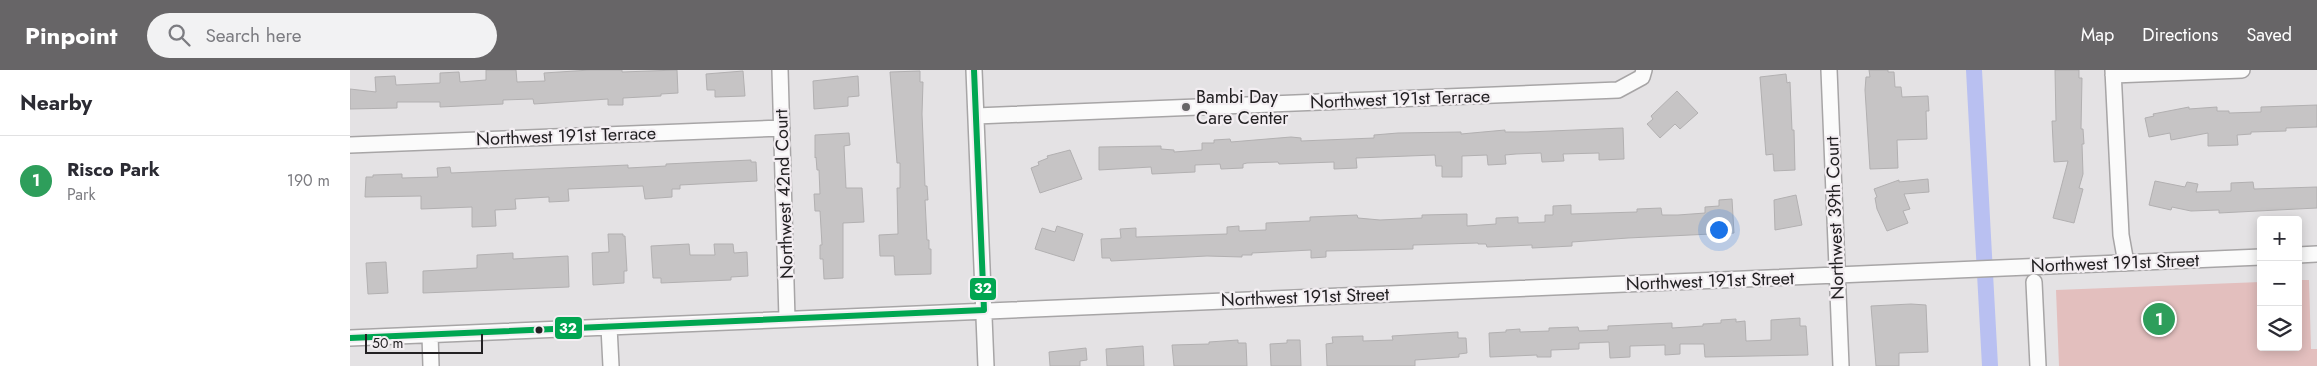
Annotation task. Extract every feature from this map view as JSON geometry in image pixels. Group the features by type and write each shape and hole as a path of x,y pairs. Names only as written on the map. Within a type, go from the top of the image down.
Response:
{"street":[{"name":"Northwest 42nd Court","path":"780,70 787,319"},
{"path":"974,70 986,366"},
{"name":"Northwest 39th Court","path":"1829,70 1841,366"},
{"path":"2126,263 2122,235 2113,72 2242,70"},
{"name":"Northwest 191st Terrace","path":"976,116 1618,90 1643,73"},
{"name":"Northwest 191st Terrace","path":"350,145 782,128"},
{"path":"2302,255 2317,254"},
{"name":"Northwest 191st Street","path":"350,338 2257,257"},
{"path":"2034,282 2038,366"},
{"path":"609,327 611,366"},
{"path":"430,335 431,366"}],"shaded area":[{"path":"2302,280 2309,280 2311,349 2317,349 2317,366 2059,366 2056,290 2257,282 2257,351 2302,351"}],"building":[{"path":"486,70 516,70 517,82 545,81 544,73 590,70 622,70 622,72 677,70 678,93 623,98 623,105 608,105 608,99 534,104 533,99 503,100 503,104 440,107 440,102 397,102 397,108 350,109 350,89 376,92 375,77 395,76 396,85 440,83 440,73 459,72 460,82 486,80"},
{"path":"1869,70 1888,70 1888,72 1894,72 1895,87 1901,87 1902,97 1928,96 1929,111 1926,111 1927,139 1897,140 1898,168 1870,169 1865,90 1866,77 1870,77"},
{"path":"2055,70 2079,70 2079,78 2082,78 2081,129 2083,129 2084,144 2082,144 2083,174 2079,188 2083,189 2074,223 2053,218 2068,161 2054,162 2052,121 2056,121"},
{"path":"743,71 745,96 715,97 715,90 707,90 706,74"},
{"path":"920,71 920,82 923,82 922,114 925,186 927,186 928,200 925,200 927,240 929,240 929,249 931,249 931,274 895,275 894,256 880,256 879,235 898,234 897,188 900,188 900,163 897,163 890,72"},
{"path":"1786,74 1787,83 1790,82 1795,170 1774,171 1773,154 1766,155 1760,77"},
{"path":"858,76 859,96 848,97 848,106 814,109 813,81"},
{"path":"1677,91 1698,113 1680,129 1675,124 1660,138 1647,124 1653,119 1651,116"},
{"path":"2317,105 2317,127 2286,128 2286,131 2251,132 2251,134 2237,135 2238,145 2208,146 2208,133 2171,140 2170,133 2149,137 2145,118 2154,116 2153,114 2189,107 2189,109 2217,107 2217,111 2229,111 2229,113 2261,112 2261,107"},
{"path":"1623,128 1624,159 1599,160 1599,153 1563,154 1564,161 1542,162 1541,153 1516,154 1505,155 1506,164 1488,165 1487,155 1462,156 1462,177 1442,177 1442,166 1436,166 1435,155 1356,158 1357,168 1334,169 1334,162 1279,164 1278,162 1247,163 1243,164 1243,168 1221,169 1220,164 1195,165 1195,172 1152,174 1151,167 1099,170 1099,147 1161,146 1161,149 1174,150 1174,152 1202,150 1202,143 1214,143 1214,140 1230,139 1231,142 1291,137 1301,138 1301,141 1374,138 1374,135 1398,133 1461,132 1461,134 1505,130 1505,132 1527,132"},
{"path":"849,133 850,145 844,146 846,188 862,188 864,222 843,223 843,278 824,279 823,259 820,259 820,245 822,245 820,211 815,211 814,194 820,194 819,170 817,170 815,158 815,135"},
{"path":"1070,150 1082,179 1040,193 1031,168 1039,165 1038,162 1048,158 1047,156"},
{"path":"751,160 751,162 756,162 757,181 680,185 680,189 672,189 672,197 645,199 643,186 568,189 569,201 549,202 549,197 515,199 516,209 495,210 496,226 472,227 472,207 421,209 421,196 365,197 366,177 402,174 402,178 438,177 437,168 450,167 451,173 628,165 628,168 666,166 666,164"},
{"path":"1928,179 1929,192 1904,194 1910,209 1903,211 1908,223 1887,231 1877,209 1875,198 1877,197 1874,189 1899,180 1899,182"},
{"path":"2155,181 2185,187 2187,182 2198,184 2196,192 2231,191 2231,183 2253,182 2254,189 2317,187 2317,208 2219,213 2219,210 2191,211 2172,207 2171,210 2149,205"},
{"path":"1796,195 1802,225 1775,230 1774,200"},
{"path":"1732,199 1734,233 1724,234 1724,236 1711,237 1711,234 1628,238 1572,242 1572,246 1532,248 1532,245 1487,247 1486,244 1478,243 1413,245 1413,249 1326,251 1326,257 1311,258 1311,250 1252,253 1252,255 1242,255 1242,257 1207,256 1111,261 1110,258 1102,258 1101,239 1121,238 1120,229 1136,228 1136,237 1227,234 1227,227 1239,226 1239,231 1266,230 1266,223 1310,221 1310,217 1357,215 1358,218 1380,220 1422,218 1422,215 1467,214 1467,226 1496,224 1496,218 1518,217 1518,223 1545,222 1545,215 1553,215 1553,206 1571,205 1571,214 1637,212 1637,209 1661,208 1662,215 1705,213 1705,207 1719,206 1719,200"},
{"path":"1057,226 1083,234 1074,261 1035,249 1042,228 1055,232"},
{"path":"608,234 623,234 625,236 627,271 624,271 624,283 593,285 592,253 609,252"},
{"path":"689,244 690,255 715,255 714,244 733,244 734,253 747,252 748,276 731,277 731,280 661,283 661,278 653,278 651,246"},
{"path":"513,253 513,259 568,256 569,287 423,293 423,271 477,268 477,255"},
{"path":"386,262 388,293 368,294 366,263"},
{"path":"1926,305 1928,352 1899,353 1899,366 1876,366 1871,306"},
{"path":"1800,318 1800,326 1806,326 1808,355 1705,357 1704,344 1680,344 1680,354 1665,355 1665,345 1630,346 1630,357 1610,358 1609,342 1579,343 1579,349 1551,350 1551,357 1537,357 1537,355 1490,357 1489,333 1506,332 1506,330 1520,329 1520,332 1549,331 1549,328 1578,327 1579,331 1608,330 1608,326 1672,323 1672,328 1703,326 1703,324 1721,323 1721,320 1736,319 1736,322 1745,321 1746,341 1771,340 1771,320"},
{"path":"1458,332 1458,338 1466,338 1467,353 1459,354 1459,357 1415,360 1415,366 1327,366 1326,344 1333,343 1332,337 1363,336 1363,341 1393,340 1392,336"},
{"path":"1238,340 1238,343 1246,343 1247,366 1174,366 1172,345 1209,344 1209,342"},
{"path":"1287,340 1300,340 1301,366 1271,366 1270,344 1287,343"},
{"path":"1143,346 1144,366 1107,366 1106,349"},
{"path":"1086,348 1087,360 1080,361 1080,366 1050,366 1049,352"}],"waterway":[{"path":"1974,70 1990,366"}],"transit line":[{"name":"32","path":"350,338 984,310 974,70"}],"place":[{"name":"Bambi Day Care Center","path":"1186,107"},
{"name":"Risco Park","path":"2159,319"}]}
